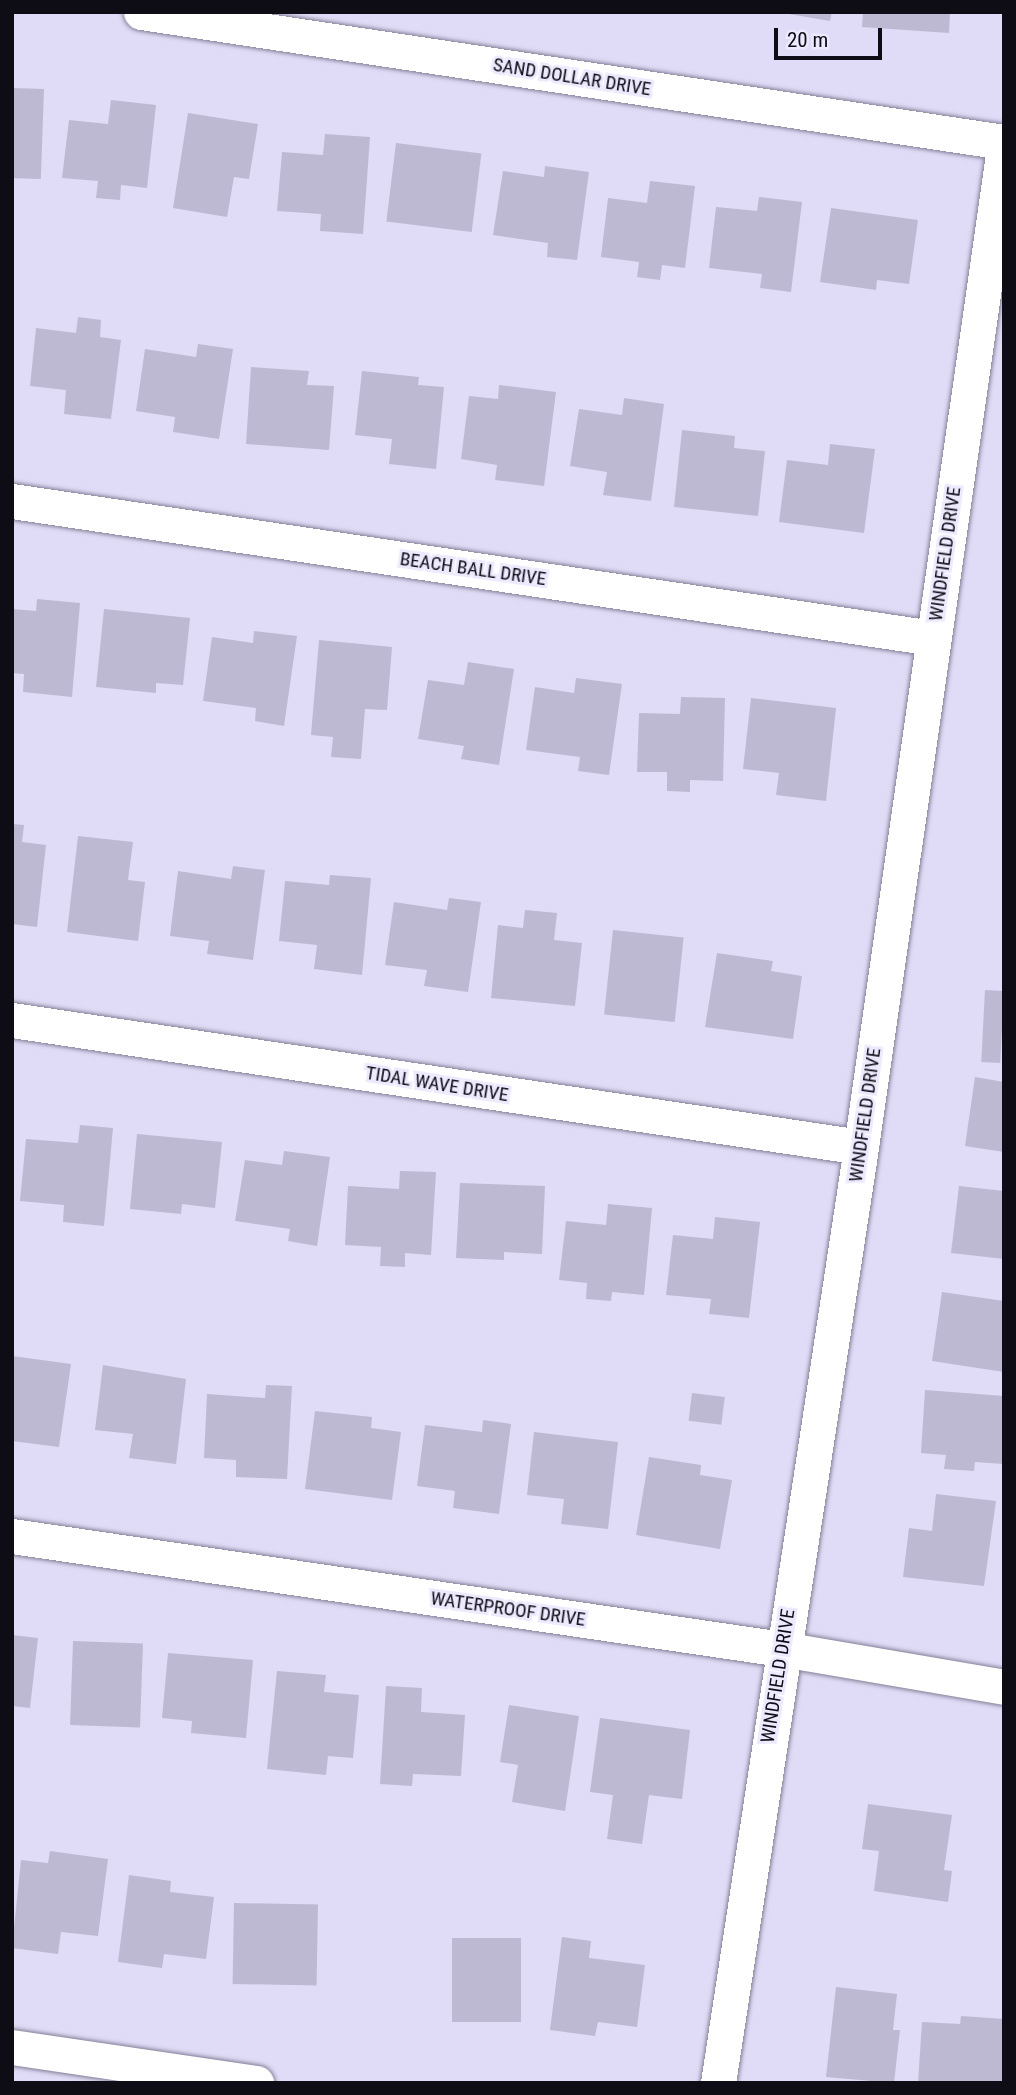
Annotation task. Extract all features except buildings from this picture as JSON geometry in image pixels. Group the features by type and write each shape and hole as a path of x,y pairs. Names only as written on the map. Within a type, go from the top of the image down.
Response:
{"street":[{"name":"SAND DOLLAR DRIVE","path":"141,12 1004,145"},
{"name":"WINDFIELD DRIVE","path":"718,2083 782,1649 861,1147 1004,145"},
{"name":"BEACH BALL DRIVE","path":"12,501 933,638"},
{"name":"TIDAL WAVE DRIVE","path":"12,1020 861,1147"},
{"name":"WATERPROOF DRIVE","path":"12,1536 782,1649 1004,1687"},
{"path":"12,2047 256,2083"}]}
